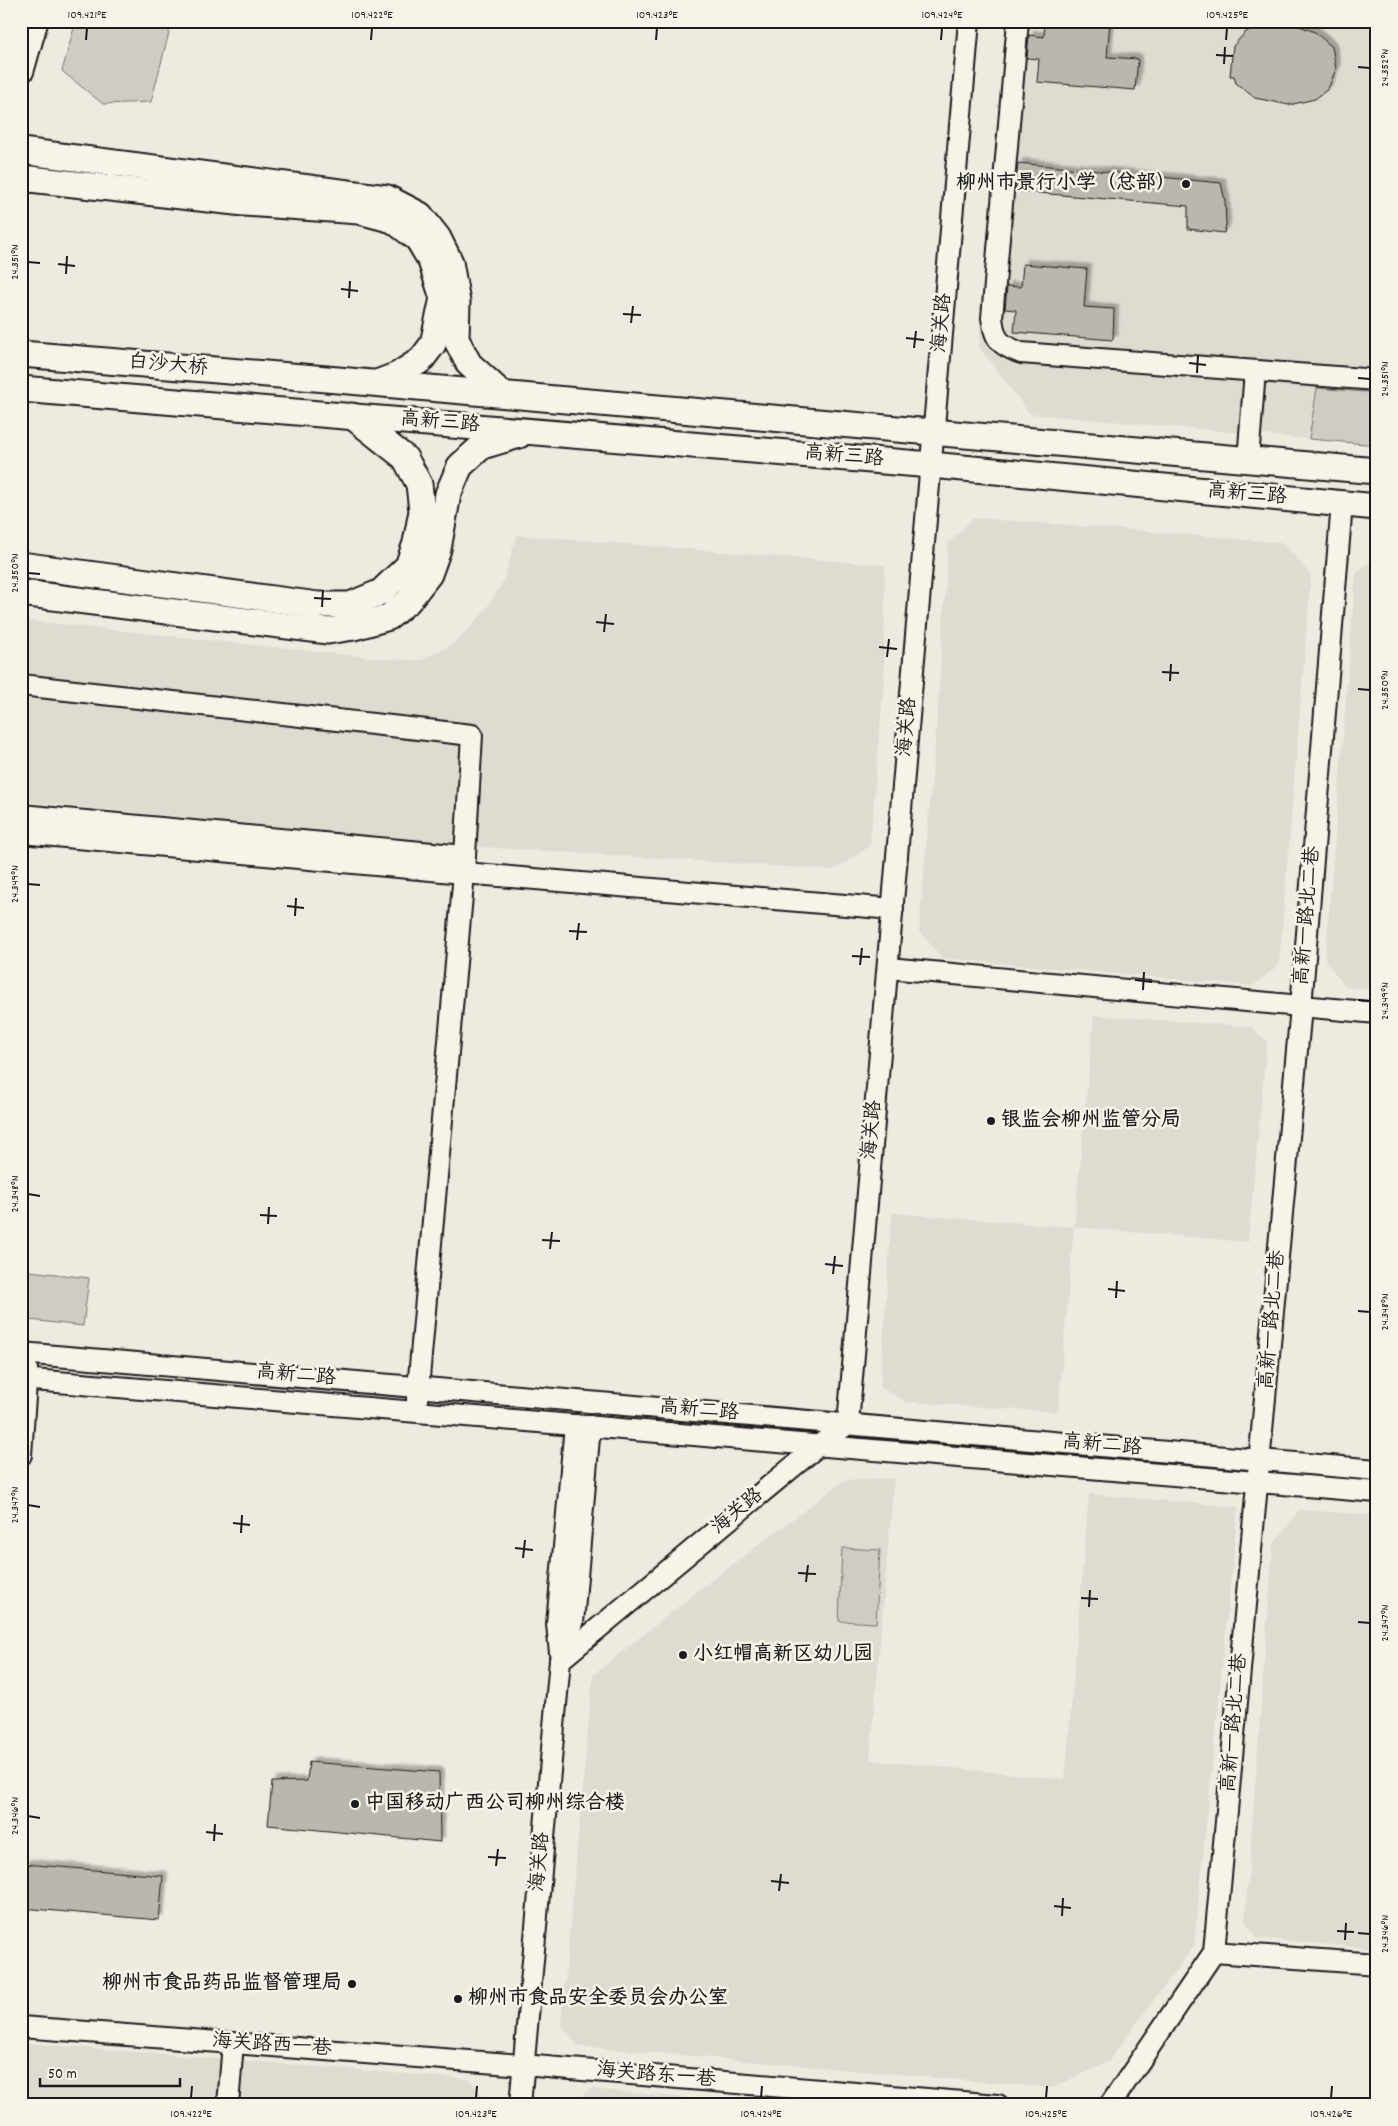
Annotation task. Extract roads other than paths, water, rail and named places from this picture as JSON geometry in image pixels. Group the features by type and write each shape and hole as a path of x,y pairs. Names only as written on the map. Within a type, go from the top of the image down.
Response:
{"main road":[{"path":"21,70 35,21"},
{"path":"21,151 387,198 420,215 438,238 450,262 457,302 456,339 469,364 502,394"},
{"path":"21,178 244,203 359,211 393,220 418,239 431,261 443,298 433,344 421,360 398,375 377,383"},
{"name":"白沙大桥","path":"21,354 315,378"},
{"name":"高新三路","path":"315,378 1377,471"},
{"name":"白沙大桥","path":"21,389 310,412"},
{"name":"高新三路","path":"310,412 931,465 1377,507"},
{"path":"21,565 318,606 350,605 381,592 408,566 416,543 422,511 419,484 405,458 352,416"},
{"path":"21,592 328,631 354,627 390,617 408,602 429,574 438,549 448,494 460,466 482,446 532,431"}],"street":[{"name":"海关路","path":"520,2105 560,1660 819,1445 848,1424 969,21"},
{"path":"1018,21 992,318 995,336 1003,346 1020,352 1377,380"},
{"path":"1248,460 1255,371"},
{"name":"高新一路北二巷","path":"1110,2105 1214,1952 1301,1007 1342,504"},
{"path":"21,685 472,735 464,865 416,1412"},
{"path":"21,814 464,865 893,908"},
{"path":"21,833 464,865"},
{"path":"888,968 1377,1013"},
{"path":"21,1456 24,1353"},
{"name":"高新二路","path":"24,1353 1377,1470"},
{"name":"高新二路","path":"24,1379 1377,1492"},
{"path":"560,1660 573,1623 582,1426"},
{"path":"1214,1952 1377,1964"},
{"name":"海关路西一巷","path":"21,2027 523,2065"},
{"path":"228,2105 233,2043"},
{"name":"海关路东一巷","path":"523,2065 998,2105"}],"place":[{"name":"柳州市景行小学（总部）","path":"1186,184"},
{"name":"银监会柳州监管分局","path":"991,1121"},
{"name":"小红帽高新区幼儿园","path":"683,1655"},
{"name":"中国移动广西公司柳州综合楼","path":"355,1804"},
{"name":"柳州市食品药品监督管理局","path":"352,1984"},
{"name":"柳州市食品安全委员会办公室","path":"458,1999"}]}
